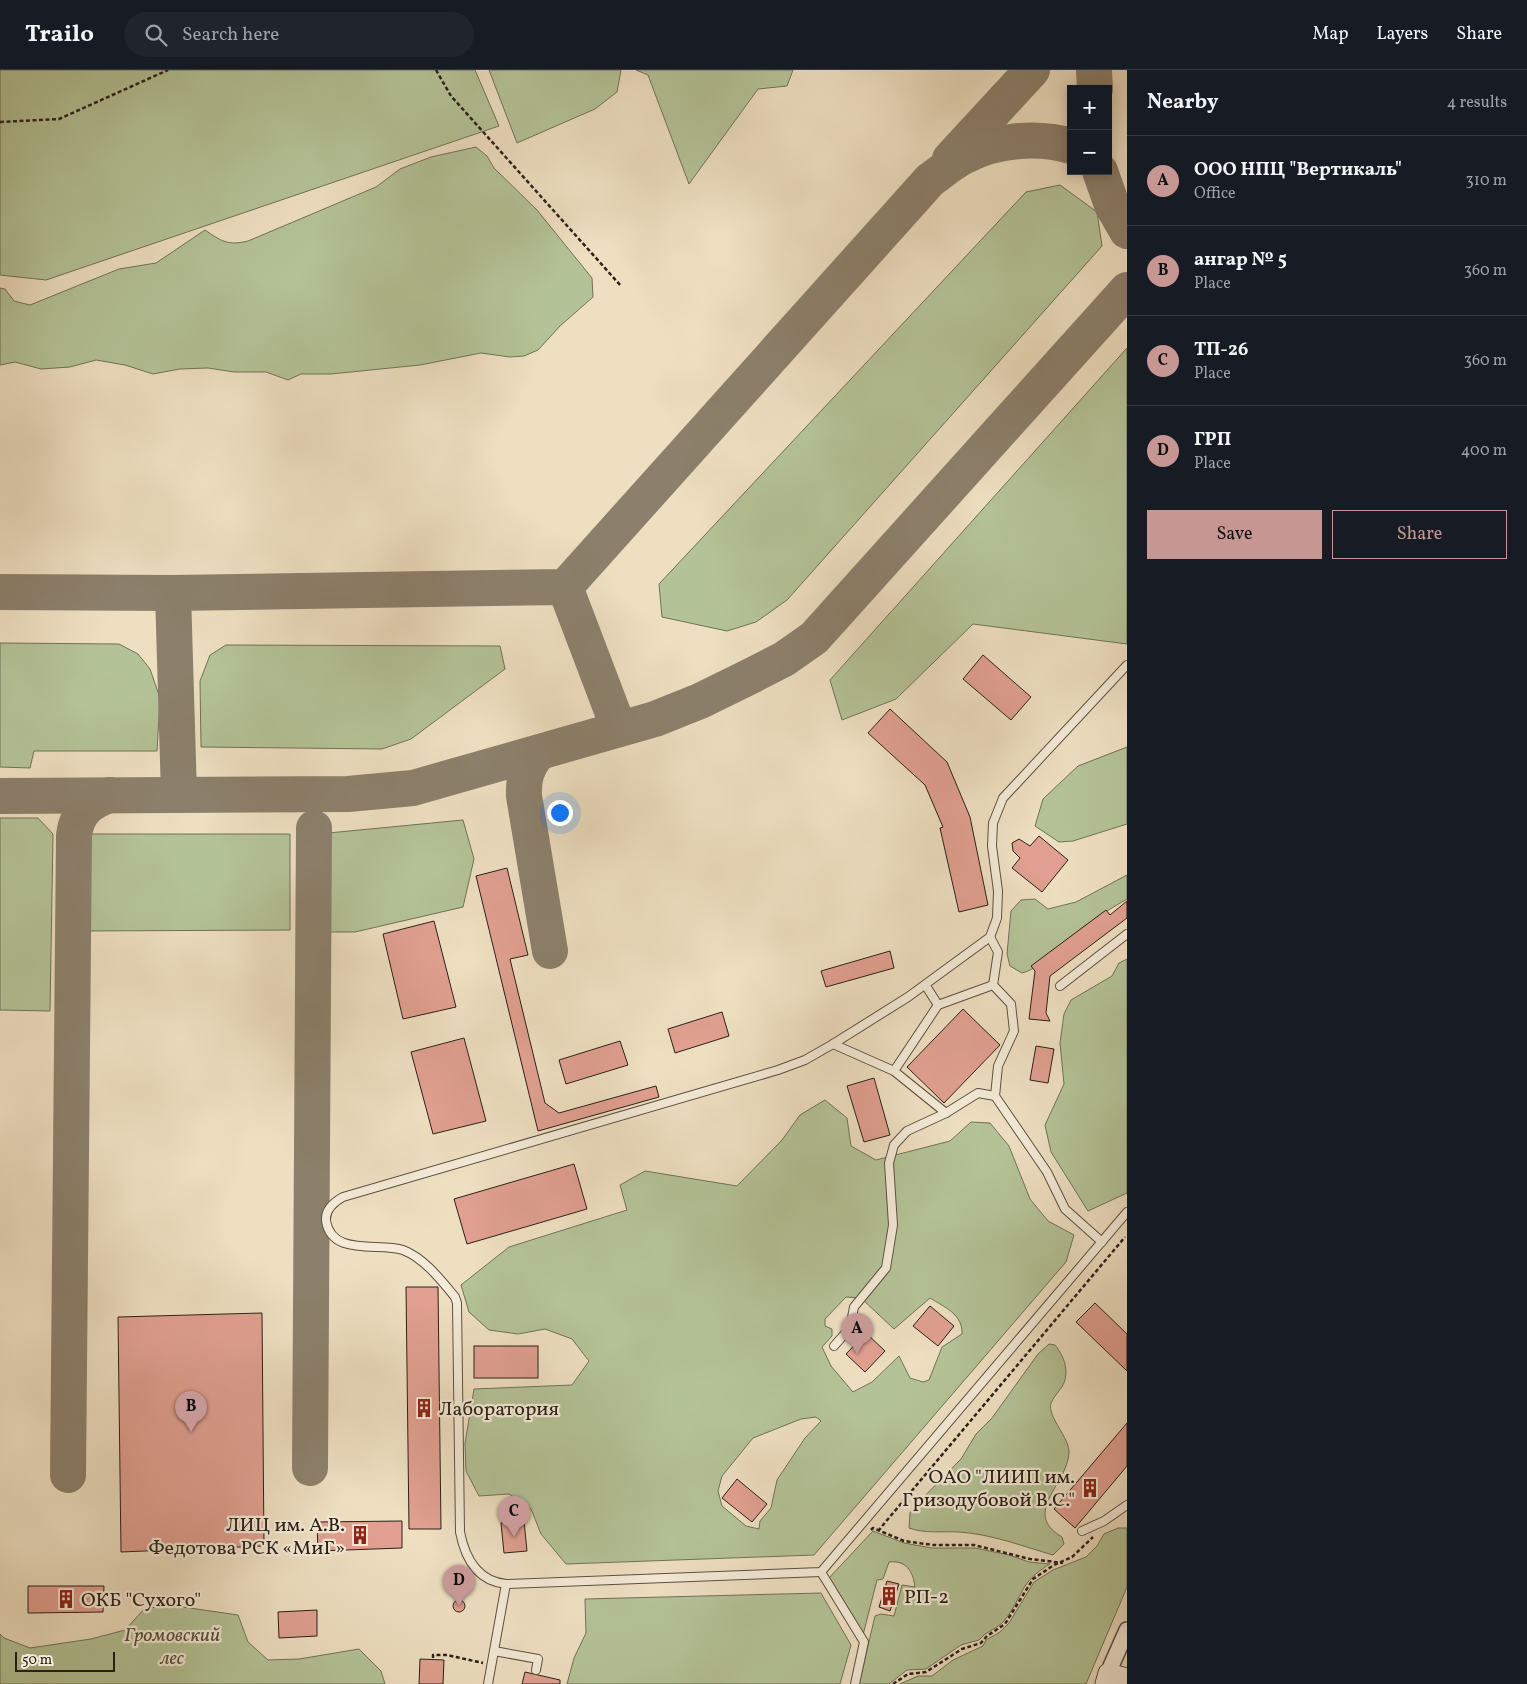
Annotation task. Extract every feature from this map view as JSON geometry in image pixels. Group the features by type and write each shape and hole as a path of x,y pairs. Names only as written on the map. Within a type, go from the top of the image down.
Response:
{"street":[{"path":"1127,1630 1107,1679 1127,1678"}],"lane":[{"path":"1127,666 1002,798 993,823 992,846 998,891 997,918 990,937 926,986 805,1060 778,1070 343,1197 329,1208 326,1218 333,1237 341,1242 366,1247 402,1250 420,1260 454,1297 457,1303 460,1532 464,1552 479,1573 498,1583 506,1584 822,1572 1127,1212"},
{"path":"1060,986 1127,934"},
{"path":"990,937 998,952 993,985"},
{"path":"894,1071 938,1005 993,985"},
{"path":"993,985 1011,1004 1014,1031 998,1066 995,1096 1047,1172 1065,1209 1102,1242"},
{"path":"926,986 938,1005"},
{"path":"833,1044 894,1071 946,1113"},
{"path":"834,1346 850,1328 852,1312 856,1303 886,1268 893,1224 889,1163 894,1145 906,1131 946,1113 978,1093 995,1096"},
{"path":"1082,1531 1104,1521 1127,1504"},
{"path":"822,1572 864,1642 856,1684"},
{"path":"488,1684 506,1584"},
{"path":"494,1651 538,1659 536,1670"}],"path":[{"path":"0,122 59,119 168,70"},
{"path":"436,70 451,96 622,286"},
{"path":"878,1531 1125,1237"},
{"path":"893,1684 908,1674 926,1672 962,1649 981,1643 987,1636 1005,1624 1033,1579 1082,1550 1098,1531"},
{"path":"433,1658 433,1655 448,1654 492,1665"}],"green space":[{"path":"0,70 475,70 499,126 46,280 0,275"},
{"path":"489,70 621,70 617,92 595,109 517,143"},
{"path":"636,70 793,70 787,86 758,89 689,184 648,75"},
{"path":"476,147 487,156 494,168 537,210 592,278 593,297 560,326 538,350 524,356 510,357 481,353 420,365 331,374 301,374 288,380 266,372 234,372 208,368 180,369 153,374 125,365 96,360 70,367 41,369 15,362 0,365 0,288 5,289 14,301 30,305 119,269 156,263 205,230 225,242 248,241 376,187 400,169 431,157"},
{"path":"1060,185 1097,212 1102,246 787,600 756,622 727,631 662,617 659,584 1026,192"},
{"path":"1127,348 1127,644 973,624 896,699 842,720 830,680"},
{"path":"0,643 119,644 138,654 150,669 160,698 157,751 34,751 30,768 0,767"},
{"path":"226,645 500,646 505,669 411,739 382,749 201,747 200,681 210,655"},
{"path":"1127,747 1127,824 1073,841 1059,842 1035,826 1043,799 1078,766"},
{"path":"0,818 38,818 53,834 50,1011 0,1010"},
{"path":"463,820 474,859 463,907 355,932 317,932 318,834"},
{"path":"81,834 290,834 290,930 81,931"},
{"path":"1127,875 1127,899 1080,930 1048,954 1032,969 1022,973 1010,966 1007,954 1011,911 1021,900 1035,899 1048,909 1076,902"},
{"path":"1127,959 1127,1193 1088,1211 1051,1152 1045,1125 1064,1084 1060,1043 1064,1014 1071,1000 1112,976 1119,963"},
{"path":"825,1100 847,1118 851,1146 876,1160 950,1141 971,1122 990,1123 1009,1146 1030,1199 1048,1221 1074,1235 1066,1262 814,1555 566,1564 541,1534 531,1509 509,1494 479,1496 466,1471 465,1443 474,1389 572,1385 589,1361 572,1339 545,1329 518,1334 489,1330 469,1312 461,1285 509,1247 627,1210 620,1185 645,1171 737,1186 782,1140 800,1115","holes":["846,1297 861,1298 894,1329 930,1298 956,1316 962,1334 942,1347 929,1380 923,1382 910,1378 899,1356 872,1382 853,1392 831,1366 822,1347 832,1336 832,1329 825,1326 825,1319","816,1417 821,1421 805,1438 777,1480 771,1508 760,1521 759,1529 746,1526 722,1506 718,1491 722,1476 753,1438 801,1419"]},
{"path":"1049,1344 1055,1345 1065,1365 1066,1376 1062,1387 1051,1403 1051,1409 1052,1415 1066,1441 1069,1453 1066,1465 1049,1498 1046,1518 1050,1528 1062,1537 1064,1544 1053,1555 983,1535 959,1532 928,1532 909,1528 910,1513 914,1507 961,1459 976,1434 992,1418 1038,1354"},
{"path":"1118,1528 1127,1528 1127,1587 1086,1684 900,1684 918,1676 932,1676 953,1660 983,1646 986,1640 1000,1632 1009,1623 1034,1582 1053,1570 1086,1557 1097,1546 1104,1534"},
{"path":"873,1531 904,1543 932,1548 975,1548 1009,1555 1029,1562 1050,1564 1032,1577 1004,1621 979,1640 961,1645 926,1669 907,1670 889,1684 859,1684 875,1616 881,1614 894,1616 902,1585 915,1587 908,1568 900,1563 889,1562 883,1579 877,1580 863,1635 828,1579"},
{"path":"821,1593 851,1645 840,1684 567,1684 574,1658 586,1633 585,1599"},
{"name":"Громовский лес","path":"176,1606 238,1615 248,1642 268,1660 299,1659 359,1649 381,1671 385,1684 0,1684 0,1634 4,1638 30,1648 91,1639 125,1630 145,1608"}],"building":[{"path":"983,655 1031,697 1011,720 963,679"},
{"path":"890,709 947,762 970,817 988,905 959,912 940,828 943,827 925,785 868,733"},
{"path":"1039,836 1068,860 1042,892 1012,868 1020,858 1013,851 1012,843 1019,839 1030,846"},
{"path":"507,868 528,955 510,959 545,1103 559,1113 656,1086 659,1097 538,1131 476,876"},
{"path":"1127,901 1127,918 1050,976 1046,1013 1050,1021 1029,1019 1035,971 1031,966 1106,910 1110,915"},
{"path":"434,921 456,1007 403,1019 383,934"},
{"path":"890,951 894,968 826,987 821,971"},
{"path":"963,1009 1000,1045 944,1103 907,1067"},
{"path":"722,1012 729,1036 675,1053 668,1029"},
{"path":"464,1038 486,1121 433,1134 411,1052"},
{"path":"620,1041 628,1065 566,1084 559,1060"},
{"path":"1036,1046 1054,1049 1048,1083 1030,1080"},
{"path":"874,1078 890,1135 864,1142 847,1086"},
{"path":"574,1164 587,1209 467,1244 454,1199"},
{"name":"Лаборатория","path":"406,1287 438,1287 441,1529 409,1529"},
{"path":"1095,1303 1127,1334 1127,1371 1076,1322"},
{"path":"930,1306 954,1326 938,1346 913,1326"},
{"path":"262,1313 264,1546 121,1552 118,1317"},
{"path":"866,1333 885,1351 865,1372 846,1354"},
{"path":"474,1346 538,1346 538,1378 474,1378"},
{"name":"ОАО \"ЛИИП им. Гризодубовой В.С.\"","path":"1127,1423 1127,1466 1075,1528 1054,1509"},
{"path":"737,1479 767,1504 752,1522 722,1498"},
{"name":"ЛИЦ им. А.В. Федотова РСК «МиГ»","path":"402,1521 402,1548 318,1551 317,1522"},
{"path":"524,1521 527,1551 504,1553 501,1523"},
{"name":"РП-2","path":"887,1581 899,1584 890,1611 879,1607"},
{"name":"ОКБ \"Сухого\"","path":"28,1586 104,1586 103,1612 28,1613"},
{"path":"457,1600 461,1600 465,1606 461,1612 457,1612 453,1608 453,1604"},
{"path":"317,1610 317,1636 279,1638 278,1612"},
{"path":"420,1659 444,1660 443,1684 419,1684"},
{"path":"525,1672 560,1680 560,1684 522,1684"}],"taxiway":[{"path":"950,159 1032,70"},
{"path":"1094,70 1095,85"},
{"path":"179,795 173,593 565,587 930,180 961,158 990,146 1017,141 1045,141 1067,145"},
{"path":"1101,175 1112,205 1127,231"},
{"path":"0,796 348,794 413,788 655,719 700,701 784,659 814,638 1127,290"},
{"path":"565,587 619,729"},
{"path":"0,592 173,593"},
{"path":"538,753 526,773 524,796 550,951"},
{"path":"68,1475 74,835 78,820 85,809 96,801 110,795"},
{"path":"310,1468 314,828"}],"place":[{"name":"ООО НПЦ \"Вертикаль\"","path":"857,1354"},
{"name":"Лаборатория","path":"424,1408"},
{"name":"ангар № 5","path":"191,1432"},
{"name":"ОАО \"ЛИИП им. Гризодубовой В.С.\"","path":"1090,1488"},
{"name":"ЛИЦ им. А.В. Федотова РСК «МиГ»","path":"360,1535"},
{"name":"ТП-26","path":"514,1537"},
{"name":"РП-2","path":"889,1596"},
{"name":"ОКБ \"Сухого\"","path":"66,1599"},
{"name":"ГРП","path":"459,1606"}]}
